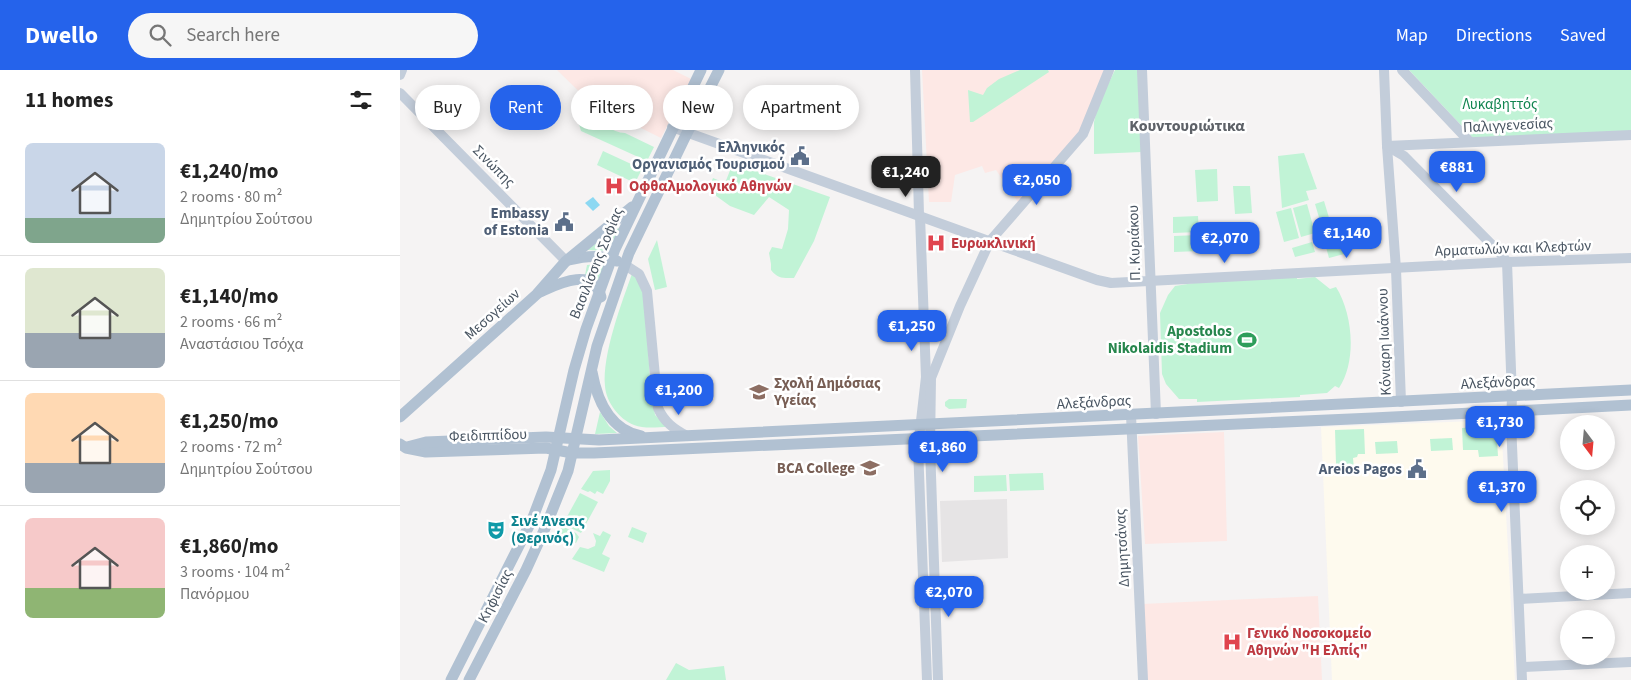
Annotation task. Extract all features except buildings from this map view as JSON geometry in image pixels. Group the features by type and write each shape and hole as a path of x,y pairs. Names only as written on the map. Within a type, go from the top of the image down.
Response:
{"main road":[{"name":"Βασιλίσσης Σοφίας","path":"694,85 701,70"},
{"name":"Βασιλίσσης Σοφίας","path":"575,440 597,346 625,265 718,70"},
{"name":"Βασιλίσσης Σοφίας","path":"557,444 582,342 612,258 671,130"},
{"name":"Μεσογείων","path":"402,416 537,294 566,260 636,205"},
{"path":"566,260 592,256 612,258 625,265"},
{"path":"537,294 564,281 576,279 590,283 600,293 602,312 597,346"},
{"path":"592,368 598,396 611,418 628,432 650,438"},
{"name":"Αλεξάνδρας","path":"557,444 575,440 925,425 1631,390"},
{"name":"Αλεξάνδρας","path":"572,453 1512,412 1631,405"},
{"name":"Κηφισίας","path":"469,680 526,570 546,526 568,471 575,440"},
{"name":"Φειδιππίδου","path":"402,446 426,442 557,444 572,453"},
{"name":"Κηφισίας","path":"451,680 498,591 532,520 548,479 557,444"}],"street":[{"path":"400,75 402,70"},
{"path":"915,70 926,377 925,425"},
{"path":"927,680 924,438 931,378 960,306 990,241 1083,134 1109,70"},
{"name":"Π. Κυριάκου","path":"1142,70 1156,414"},
{"name":"Κόνιαρη Ιωάννου","path":"1384,70 1387,146 1396,269 1401,402"},
{"path":"1402,70 1470,142"},
{"name":"Σινώπης","path":"400,92 566,260"},
{"name":"Αρματωλών και Κλεφτών","path":"678,130 1097,280 1111,283 1507,262 1631,258"},
{"name":"Παλιγγενεσίας","path":"1387,146 1631,135"},
{"path":"1387,146 1404,156 1507,262 1512,397 1511,422 1522,680"},
{"path":"625,265 639,274 647,291 658,408 672,428 687,436"},
{"name":"Δημητσάνας","path":"1130,415 1143,680"},
{"path":"924,438 938,680"},
{"path":"1519,599 1631,593"},
{"path":"1522,668 1631,662"}],"shaded area":[{"path":"557,70 673,70 691,79 688,85 663,85 663,130 665,130 661,138 645,130 653,130 653,85 572,85"},
{"path":"922,70 1104,70 1079,133 1018,202 996,170 985,173 982,166 955,175 951,202 929,202"},
{"path":"1501,420 1515,680 1332,680 1321,427"},
{"path":"1224,432 1227,541 1145,544 1138,436"},
{"path":"1007,499 1008,558 942,562 940,501"},
{"name":"Γενικό Νοσοκομείο Αθηνών \"Η Ελπίς\"","path":"1318,596 1322,680 1146,680 1142,604"}],"green space":[{"path":"1020,70 1048,70 1049,72 973,122 970,122 968,90 983,95 987,88 999,79"},
{"path":"1115,70 1142,70 1142,152 1094,154 1094,122 1098,105"},
{"name":"Λυκαβηττός","path":"1409,70 1631,70 1631,133 1475,140"},
{"path":"614,130 625,133 654,147 647,161 581,131"},
{"path":"603,151 642,169 635,183 597,165"},
{"path":"1304,153 1317,189 1306,191 1309,200 1282,208 1278,156"},
{"path":"733,163 830,197 814,241 794,278 781,277 771,270 769,253 772,247 782,249 788,229 789,210 769,197 754,215 730,206 708,190 713,178 725,183"},
{"path":"1217,169 1218,201 1197,202 1195,170"},
{"path":"1233,186 1250,186 1252,213 1235,214"},
{"path":"1324,201 1330,221 1321,224 1315,204"},
{"path":"1307,204 1315,233 1301,237 1293,208"},
{"path":"1291,208 1299,238 1284,242 1276,212"},
{"path":"1198,216 1199,232 1173,233 1173,217"},
{"path":"623,225 610,251 587,250"},
{"path":"1335,225 1344,254 1329,258 1321,229"},
{"path":"1199,235 1200,251 1174,252 1174,236"},
{"path":"657,240 667,287 655,290 648,259"},
{"path":"1312,242 1315,252 1295,257 1292,248"},
{"path":"587,265 604,265 598,280 585,275"},
{"path":"633,271 644,291 650,378 655,415 668,427 642,427 628,422 614,409 606,392 605,373 610,344"},
{"path":"1297,276 1297,279 1315,277 1330,289 1336,287 1342,298 1351,338 1349,365 1339,388 1335,386 1327,393 1300,395 1300,397 1197,402 1197,399 1179,399 1166,384 1162,374 1160,313 1168,295 1175,286"},
{"path":"949,399 967,399 966,408 949,409 945,406 945,402"},
{"path":"600,412 609,426 617,433 595,434"},
{"path":"1496,426 1498,456 1479,457 1478,450 1463,450 1462,428"},
{"path":"1364,429 1365,454 1358,454 1357,457 1353,458 1354,470 1343,471 1336,464 1335,430"},
{"path":"1452,438 1453,450 1431,451 1430,439"},
{"path":"1397,441 1398,453 1376,454 1375,442"},
{"path":"610,470 610,481 603,494 597,491 595,494 581,489 593,471"},
{"path":"1043,473 1044,490 1010,491 1009,474"},
{"path":"1006,475 1007,491 974,492 974,476"},
{"path":"580,493 598,502 581,533 563,524"},
{"path":"562,526 576,533 579,537 576,543 558,534"},
{"path":"632,527 647,533 643,543 628,537"},
{"path":"603,531 611,535 602,554 610,558 604,572 572,559 580,547 588,549 595,546 596,541 593,533 600,536"},
{"path":"676,663 689,670 724,666 726,680 666,680"}],"water":[{"path":"593,197 600,205 593,211 585,203"}],"place":[{"name":"Ελληνικός Οργανισμός Τουρισμού","path":"800,156"},
{"name":"Οφθαλμολογικό Αθηνών","path":"614,186"},
{"name":"Embassy of Estonia","path":"564,222"},
{"name":"Ευρωκλινική","path":"936,243"},
{"name":"Apostolos Nikolaidis Stadium","path":"1247,340"},
{"name":"Σχολή Δημόσιας Υγείας","path":"759,392"},
{"name":"BCA College","path":"870,468"},
{"name":"Areios Pagos","path":"1417,469"},
{"name":"Σινέ Άνεσις (Θερινός)","path":"496,530"},
{"name":"Γενικό Νοσοκομείο Αθηνών \"Η Ελπίς\"","path":"1232,642"}],"district":[{"name":"Κουντουριώτικα","path":"1187,125"}]}
